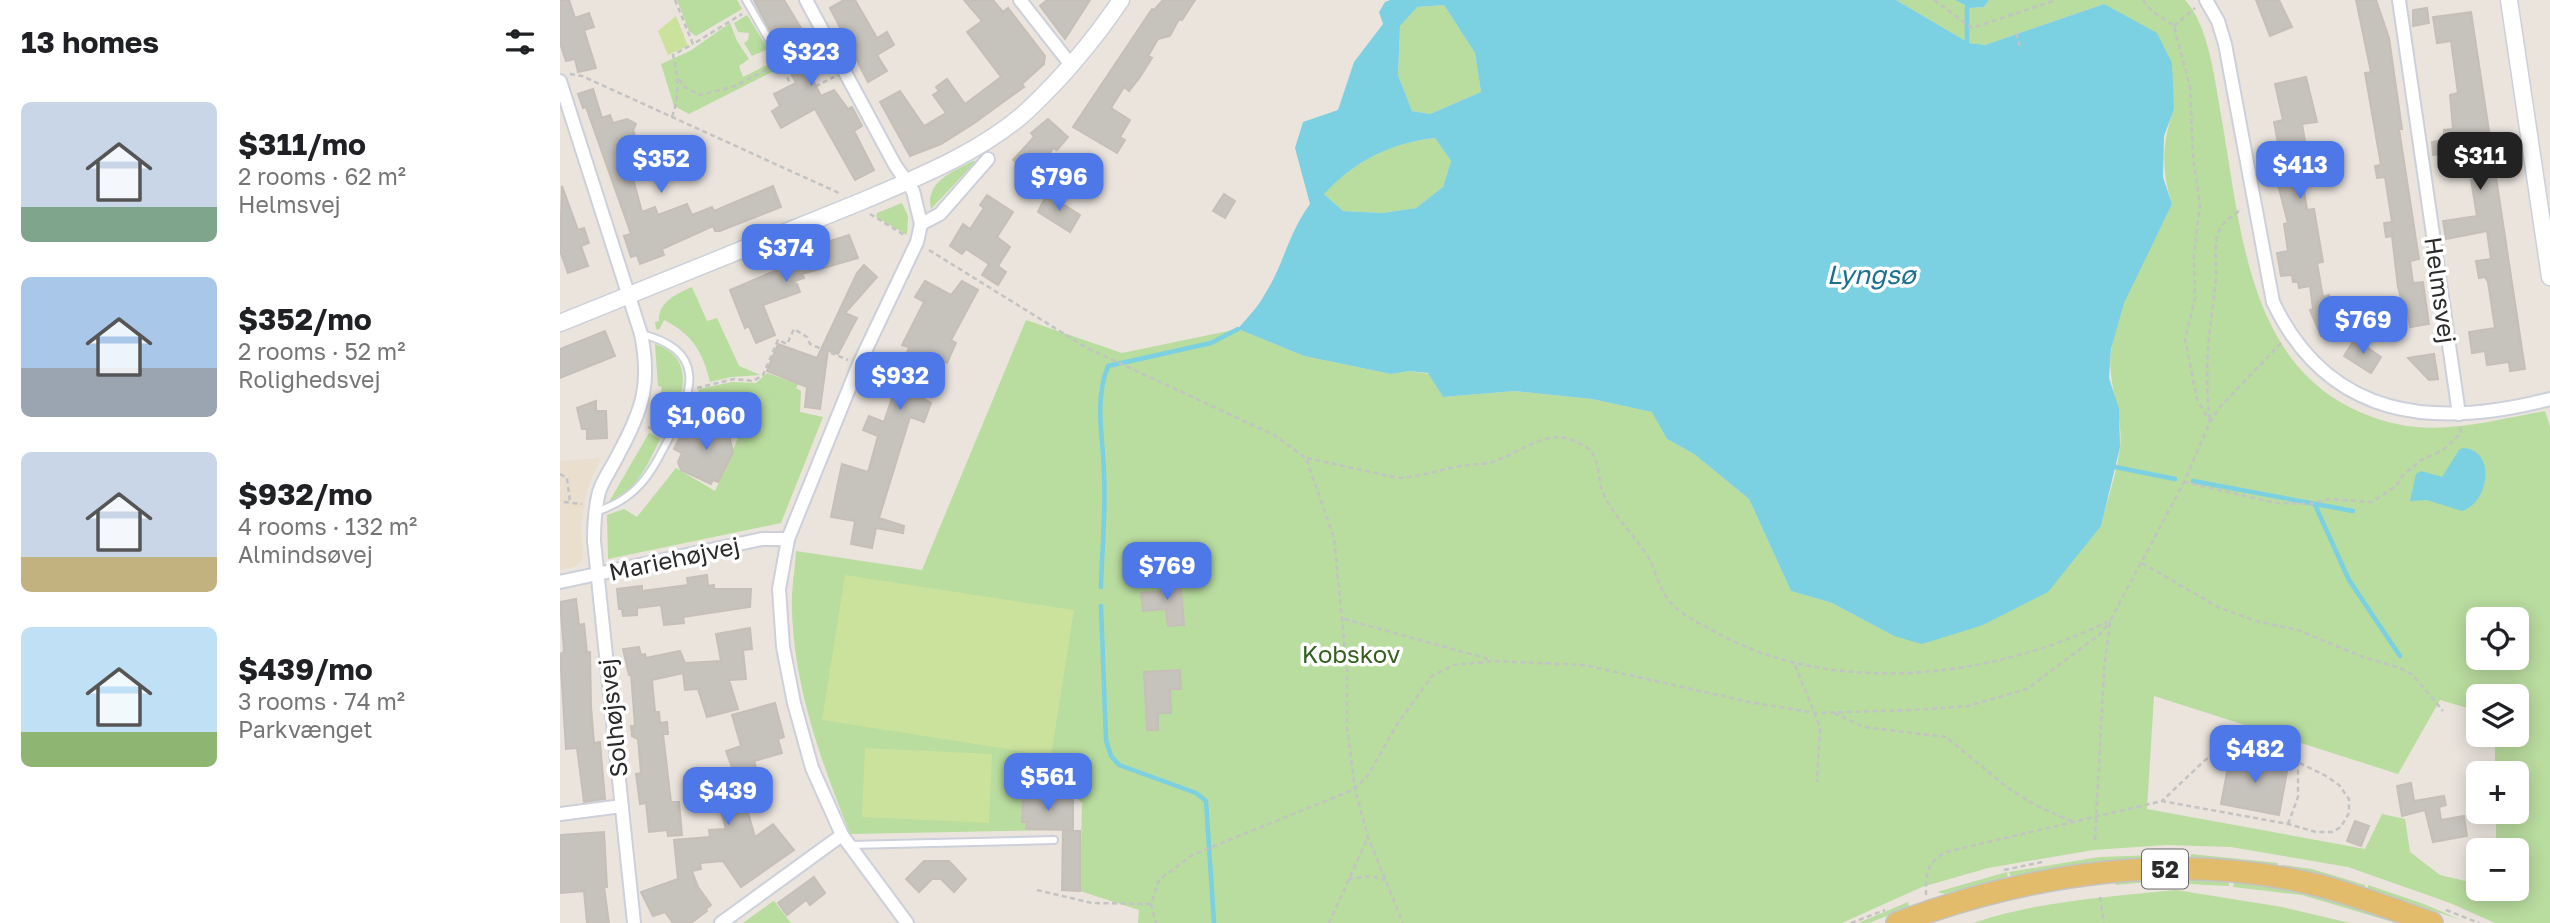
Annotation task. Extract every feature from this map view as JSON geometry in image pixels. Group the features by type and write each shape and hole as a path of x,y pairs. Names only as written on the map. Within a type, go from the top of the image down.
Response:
{"main road":[{"name":"52","path":"1897,923 2010,887 2111,870 2180,869 2250,874 2319,886 2432,923"}],"street":[{"path":"806,0 913,191 921,224 917,242 859,364 788,539 779,589 790,681 812,768 846,840 907,923"},
{"path":"1020,0 1071,65"},
{"path":"560,323 907,182 1005,127 1027,111 1092,43 1121,0"},
{"path":"2205,0 2218,21 2225,44 2273,302 2290,334 2330,378 2367,401 2413,413 2459,414 2550,399"},
{"name":"Helmsvej","path":"2399,0 2459,414"},
{"path":"2509,0 2550,278"},
{"name":"Solhøjsvej","path":"560,81 641,334 647,384 633,428 600,489 595,510 597,574 634,923"},
{"path":"921,224 940,214 988,159"},
{"name":"Mariehøjvej","path":"560,582 762,539 788,539"},
{"path":"560,814 622,806"},
{"path":"721,923 846,840"}],"lane":[{"path":"746,0 772,45"},
{"path":"595,510 618,505 637,489 656,466 691,389 687,363 676,349 663,339 641,334"},
{"path":"846,840 1054,840"}],"path":[{"path":"675,0 693,44"},
{"path":"1934,0 1969,27 2056,0"},
{"path":"2143,0 2152,11 2174,26 2190,88 2193,156 2200,205 2194,256 2195,298 2185,339 2197,399 2210,422"},
{"path":"2174,26 2205,0"},
{"path":"672,117 678,98 679,79 673,55 751,8"},
{"path":"2016,33 2021,50"},
{"path":"772,45 796,96 845,72"},
{"path":"679,79 686,88 700,95 735,86 780,63"},
{"path":"2210,422 2206,395 2208,321 2216,279 2218,232 2231,216 2253,202"},
{"path":"691,389 734,379 752,381 762,375 778,340 787,344 794,329 807,337 810,344 859,364"},
{"path":"1156,923 1151,904 1159,880 1200,852 1354,789 1369,774 1396,726 1432,676 1454,665 1496,661 1584,665 1749,702 1816,713 1941,708 2003,698 2027,689 2100,634 2110,621 2185,482 2210,422 2220,407 2290,334"},
{"path":"1087,348 1274,435 1306,457 1405,478 1488,463 1545,440 1565,438 1577,443 1588,448 1596,461 1603,492 1622,527 1653,564 1668,600 1698,622 1737,643 1795,665 1845,673 1885,675 1957,666 2048,649 2110,621"},
{"path":"2185,482 2276,503 2310,504 2327,499 2372,502 2396,486 2404,474 2421,460 2442,452 2461,433 2459,414"},
{"path":"652,429 660,434"},
{"path":"1306,457 1334,538 1348,670 1347,727 1354,789 1368,837 1404,923"},
{"path":"560,474 566,478 570,502"},
{"path":"564,502 595,510"},
{"path":"2143,563 2218,607 2256,621 2298,630 2363,657 2400,668 2413,675 2443,711"},
{"path":"1343,618 1496,661"},
{"path":"2095,839 2104,670 2110,621"},
{"path":"1795,665 1816,713 1822,748 1817,782"},
{"path":"1831,712 1864,727 1946,737 2008,788 2037,806 2075,822"},
{"path":"1926,912 1926,870 1934,859 1962,847 2162,801 2288,824 2316,832 2332,831 2341,827 2349,813 2349,799 2339,785 2288,757 2232,747 2215,753 2204,761 2162,801"},
{"path":"2288,824 2298,797 2298,764"},
{"path":"1329,923 1368,837"},
{"path":"1348,879 1371,876 1385,880"},
{"path":"1037,890 1092,903 1151,904"},
{"path":"2100,897 2104,923"}],"shaded area":[{"path":"601,458 587,490 581,524 583,559 576,566 560,570 560,461"}],"green space":[{"path":"677,0 737,0 742,9 696,36 689,31"},
{"name":"Kobskov","path":"1896,0 1955,0 1970,8 1984,7 1989,0 2185,0 2200,24 2210,54 2237,211 2247,258 2261,303 2282,344 2310,379 2348,406 2397,424 2415,427 2471,425 2545,411 2550,427 2550,923 2495,923 2450,903 2348,867 2231,847 2166,845 2093,850 1988,868 1922,887 1842,923 1138,923 1139,910 1080,891 1082,803 1058,780 1050,830 850,834 811,725 798,668 792,603 796,551 922,570 1026,320 1122,353 1238,329 1304,356 1391,374 1409,371 1429,374 1443,397 1515,391 1592,399 1653,412 1667,439 1694,454 1749,499 1791,591 1832,603 1894,636 2101,526 2114,477 2121,435 2110,365 2114,333 2127,295 2172,204 2164,156 2174,108 2104,4 1985,45 1969,43","holes":["2466,684 2529,684 2529,747 2495,747 2495,761 2529,761 2529,824 2496,824 2496,838 2529,838 2529,901 2466,901 2466,881 2440,875 2410,852 2405,819 2382,814 2365,849 2147,809 2154,696 2398,774 2440,700 2466,708"]},
{"path":"1444,5 1475,53 1481,92 1430,114 1412,111 1398,75 1400,25 1416,7"},
{"path":"747,15 768,49 752,56 744,43 748,40 749,33 738,32 734,23"},
{"path":"676,16 688,46 668,55 658,31"},
{"path":"730,23 737,41 749,59 739,66 743,77 775,61 780,68 689,114 674,106 661,64 690,51"},
{"path":"1435,138 1451,161 1443,187 1416,208 1383,213 1343,211 1323,193 1349,171 1374,155 1402,144"},
{"path":"976,161 931,209 930,199 936,184"},
{"path":"902,203 908,216 907,235 876,217 877,213"},
{"path":"692,287 707,321 717,318 739,366 760,375 710,382 700,353 682,331 664,320 659,330 656,329 655,322 659,321 664,305"},
{"path":"655,344 668,350 682,369 682,393 666,429 654,424 662,387 658,386"},
{"path":"767,373 798,384 796,388 801,391 800,412 823,417 781,523 608,559 607,515 624,509 637,517 676,468 715,491 742,429 691,412 699,389 732,382 756,383"},
{"path":"649,433 660,439 646,467 634,485 609,502"},
{"path":"845,575 1074,610 1051,756 822,720"},
{"path":"865,748 992,754 989,823 862,817"},
{"path":"2187,854 2187,859 2101,862 2011,877 2009,872 2099,857"},
{"path":"2191,854 2278,863 2277,869 2190,859"},
{"path":"2282,865 2312,869 2365,885 2365,889 2281,869"},
{"path":"2007,872 2008,877 1945,894 1937,892"},
{"path":"2185,878 2229,881 2229,886 2148,882 2115,885 2116,880"},
{"path":"2234,881 2312,893 2409,923 2396,923 2302,895 2233,887"},
{"path":"2368,885 2424,904 2461,920 2368,889"},
{"path":"2176,890 2282,907 2350,923 1973,923 2048,905"},
{"path":"774,901 791,923 743,923 772,902"},
{"path":"1908,902 1909,907 1869,923 1858,923"}],"water":[{"name":"Lyngsø","path":"1896,0 1969,43 1985,45 2104,4 2157,33 2172,63 2174,109 2164,136 2163,177 2172,204 2124,303 2111,349 2109,378 2119,409 2120,447 2101,526 2048,592 1983,625 1922,644 1894,636 1832,603 1791,591 1749,499 1694,454 1667,439 1652,412 1592,399 1515,391 1443,397 1428,373 1409,371 1391,374 1304,356 1238,329 1271,283 1296,227 1310,204 1295,148 1303,122 1338,110 1354,62 1383,24 1379,12 1385,2","holes":["1444,5 1475,53 1481,92 1430,114 1412,111 1398,75 1400,26 1417,7","1435,138 1451,161 1443,187 1416,208 1383,213 1343,211 1324,194 1348,172 1374,156 1403,144"]},
{"path":"1955,0 1989,0 1984,7 1970,8"},
{"path":"2463,448 2474,451 2485,467 2483,488 2471,506 2462,511 2427,500 2410,501 2416,474 2421,471 2442,477"}],"building":[{"path":"560,0 569,0 575,18 589,13 594,27 584,30 596,68 578,72 575,59 566,61 560,43"},
{"path":"754,0 784,0 824,66 810,74 821,96 834,90 848,109 852,107 862,126 854,131 874,170 855,180 815,109 781,128 772,111 780,106 774,94 796,83"},
{"path":"844,0 855,0 877,38 887,32 894,45 877,55 887,71 868,82 830,8"},
{"path":"964,0 993,0 1003,12 1008,8 1045,56 1044,64 1022,84 1024,87 973,124 941,144 910,156 880,102 900,91 924,126 946,113 933,95 939,91 936,87 947,79 965,104 1001,77 967,32 982,21"},
{"path":"1047,0 1090,0 1065,39 1040,6"},
{"path":"1163,0 1195,0 1182,20 1179,19 1170,36 1158,39 1148,56 1152,58 1140,77 1129,91 1124,87 1111,108 1130,120 1120,137 1125,140 1117,153 1073,127 1152,9"},
{"path":"2256,0 2279,0 2292,27 2270,36"},
{"path":"2356,0 2376,0 2389,38 2402,129 2399,129 2419,259 2410,261 2413,283 2423,282 2429,324 2410,327 2406,302 2403,306 2398,287 2392,236 2386,237 2384,223 2392,222 2385,177 2377,178 2375,166 2381,165 2365,73 2371,72"},
{"path":"2427,8 2429,23 2413,26 2413,10"},
{"path":"2471,12 2525,369 2510,371 2509,362 2487,365 2485,351 2472,353 2469,332 2495,328 2488,282 2485,277 2479,278 2476,261 2491,259 2487,231 2446,239 2443,221 2477,216 2471,180 2478,179 2474,151 2433,155 2432,142 2444,140 2444,130 2453,129 2450,95 2458,93 2451,41 2437,43 2433,17"},
{"path":"2306,77 2317,122 2302,124 2311,176 2302,178 2307,210 2314,209 2323,262 2317,263 2323,297 2329,295 2339,321 2332,323 2335,331 2321,336 2310,310 2313,309 2310,286 2299,288 2298,282 2293,282 2292,275 2281,276 2277,253 2288,251 2284,224 2288,223 2276,177 2284,175 2274,122 2283,120 2275,84"},
{"path":"593,89 602,118 610,115 613,123 627,119 636,124 633,130 637,141 624,145 642,212 655,207 658,215 687,204 692,215 712,207 714,211 773,186 781,207 720,231 715,231 713,226 662,249 664,255 640,264 637,255 631,257 624,236 631,234 586,107 583,108 578,94"},
{"path":"1048,119 1068,137 1057,150 1053,148 1034,179 1013,160 1034,137 1031,133"},
{"path":"1068,156 1098,173 1088,190 1059,173"},
{"path":"562,186 578,230 584,228 589,243 581,246 588,266 568,273 560,251"},
{"path":"1047,194 1080,215 1070,232 1038,212"},
{"path":"1224,194 1235,201 1225,218 1213,211"},
{"path":"987,195 1013,212 997,237 1010,247 998,266 1006,272 998,285 982,275 989,264 966,249 962,254 950,246 963,224 970,229 984,208 980,205"},
{"path":"849,235 858,258 802,274 804,278 792,282 797,284 800,292 763,305 775,335 756,343 749,326 745,328 730,290 805,258 802,250"},
{"path":"864,265 877,277 845,313 857,318 838,354 828,350 820,409 805,407 807,387 767,371 778,344 817,358 857,273"},
{"path":"925,281 951,295 962,281 978,290 951,340 956,343 947,363 929,356 914,393 931,403 924,422 910,417 879,518 904,526 903,533 876,528 872,548 851,544 855,521 831,517 842,464 868,472 878,436 863,430 869,416 884,422 909,347 902,345 924,302 915,297"},
{"path":"605,331 615,356 560,378 560,349"},
{"path":"2355,339 2381,357 2371,373 2344,356"},
{"path":"2434,354 2438,379 2429,380 2408,358"},
{"path":"596,401 596,411 606,411 607,438 587,439 587,429 582,429 577,408"},
{"path":"709,419 734,431 730,439 733,452 718,482 713,480 711,484 681,470 678,462 682,453 674,449 681,435 688,439 694,430 703,430"},
{"path":"707,575 708,586 714,585 714,589 751,589 750,607 683,617 684,623 664,625 661,605 637,608 637,615 623,616 622,609 619,609 617,589 642,586 642,591 688,585 687,578"},
{"path":"1180,578 1184,625 1168,626 1166,609 1143,611 1141,593 1164,591 1163,580"},
{"path":"576,599 579,625 584,624 587,652 590,652 594,743 600,742 605,799 584,802 577,748 566,749 560,654 564,652 560,602"},
{"path":"750,628 752,649 743,650 746,679 729,680 738,709 707,717 698,689 685,690 683,673 652,680 655,712 659,712 660,723 667,722 668,734 663,734 671,802 679,802 682,835 668,836 667,830 649,832 646,803 640,804 636,774 641,773 638,739 632,736 631,726 635,726 631,674 629,675 623,649 639,647 641,655 645,654 646,658 680,651 685,663 721,661 716,634"},
{"path":"1180,670 1181,689 1170,689 1171,713 1158,713 1158,730 1147,730 1144,672"},
{"path":"775,703 784,737 778,739 782,753 754,761 764,793 744,799 755,837 773,824 794,850 741,887 723,861 700,863 701,869 692,871 698,887 711,905 707,911 691,923 673,923 665,912 653,916 641,892 678,879 674,840 710,837 709,830 726,829 719,804 743,797 726,751 741,746 732,715"},
{"path":"2230,756 2288,766 2279,815 2221,804"},
{"path":"2411,783 2414,801 2444,796 2446,805 2439,807 2441,820 2464,816 2467,836 2433,842 2425,810 2402,816 2397,786"},
{"path":"1023,795 1073,800 1073,830 1026,829 1027,822 1022,822"},
{"path":"2355,821 2369,826 2361,846 2347,841"},
{"path":"1063,831 1080,831 1080,891 1062,890"},
{"path":"604,832 607,887 604,887 609,923 587,923 584,891 560,893 560,835"},
{"path":"924,861 949,861 966,879 954,892 941,879 932,879 919,892 906,879"},
{"path":"814,877 825,893 810,905 806,900 787,915 778,903"}],"waterway":[{"path":"1967,7 1967,42"},
{"path":"1101,587 1104,487 1100,406 1108,366 1211,343 1238,329"},
{"path":"2115,467 2175,479"},
{"path":"2193,481 2353,511"},
{"path":"2315,505 2349,580 2400,656"},
{"path":"1101,606 1106,740 1111,756 1119,765 1196,793 1206,801 1214,923"}]}
